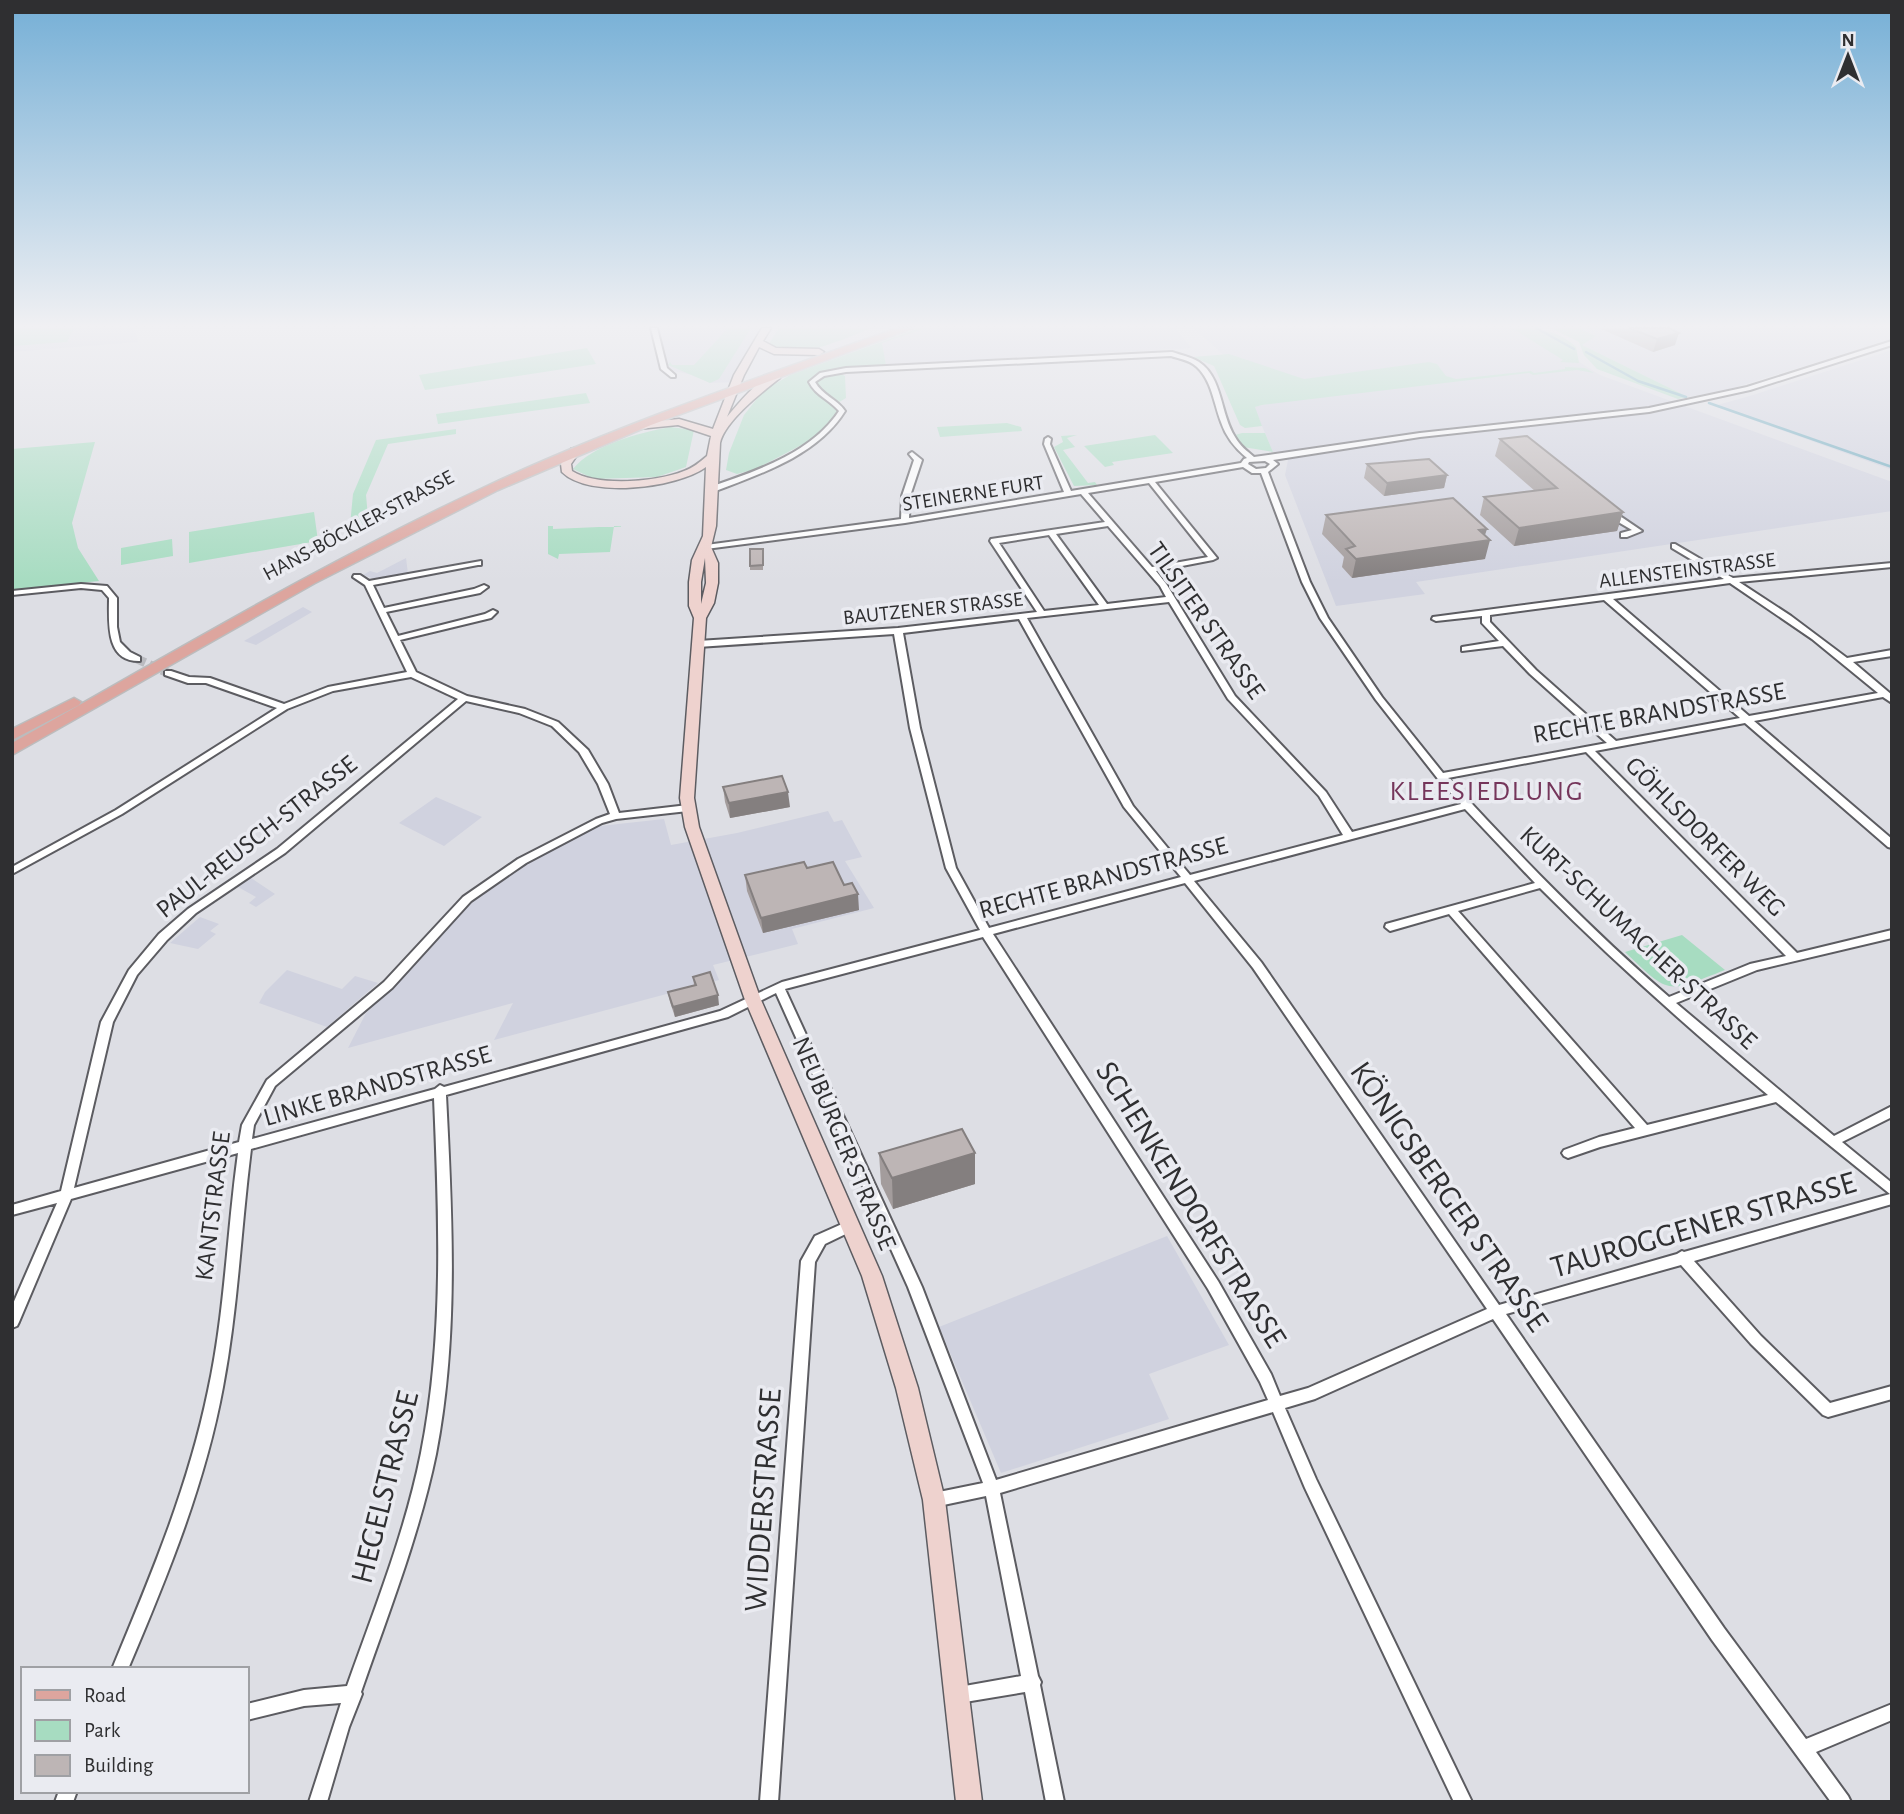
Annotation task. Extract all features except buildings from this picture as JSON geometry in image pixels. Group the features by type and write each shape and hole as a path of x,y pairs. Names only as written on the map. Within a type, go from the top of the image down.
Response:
{"main road":[{"name":"HANS-BÖCKLER-STRASSE","path":"12,734 362,544 487,481 573,442 659,413"},
{"name":"HANS-BÖCKLER-STRASSE","path":"12,750 368,549 492,487 671,413"}],"street":[{"name":"NEUBURGER STRASSE","path":"725,413 712,458 705,547 713,560 707,609 700,618 688,808 700,854 753,1000 851,1225 885,1312 918,1425 934,1500 959,1695 969,1802"},
{"path":"638,426 679,422 717,434 736,413"},
{"path":"710,490 747,476 816,439 833,426 841,413"},
{"path":"1221,413 1232,444 1251,458 1266,459 1381,440 1625,413"},
{"path":"1504,426 1514,434"},
{"path":"1048,439 1047,444 1069,495"},
{"path":"575,451 566,464 567,472 582,481 597,483 673,478 693,471 712,458"},
{"path":"905,522 905,496 918,460 912,454"},
{"path":"1244,465 1251,458"},
{"path":"1264,471 1274,467 1266,459"},
{"name":"STEINERNE FURT","path":"705,547 905,522 1244,465 1251,470 1264,471"},
{"name":"KURT-SCHUMACHER-STRASSE","path":"1264,471 1299,567 1323,617 1374,692 1442,776 1543,884 1669,1002 1892,1191"},
{"path":"1151,570 1213,558 1152,481"},
{"name":"TILSITER STRASSE","path":"1084,493 1151,570 1231,697 1323,794 1348,834"},
{"path":"1604,510 1638,531 1624,535"},
{"path":"1042,614 994,541 1111,523"},
{"path":"1051,532 1105,607"},
{"path":"1675,546 1734,580 1849,660 1888,697"},
{"path":"368,584 478,563"},
{"name":"ALLENSTEINSTRASSE","path":"1436,619 1734,580 1892,565"},
{"path":"357,577 368,584 412,674"},
{"path":"12,593 81,586 104,588 113,598 115,644 122,652 137,659"},
{"path":"381,611 477,591 484,587"},
{"path":"1606,597 1892,845"},
{"name":"BAUTZENER STRASSE","path":"698,644 898,631 1171,599"},
{"path":"395,639 488,616 492,612"},
{"path":"1486,613 1486,623 1504,643 1613,743"},
{"name":"KÖNIGSBERGER STRASSE","path":"1022,617 1129,807 1257,965 1709,1621 1842,1802"},
{"name":"SCHENKENDORFSTRASSE","path":"898,631 915,728 951,868 986,932 1213,1284 1266,1379 1463,1802"},
{"path":"1465,649 1504,643"},
{"path":"1849,660 1892,653"},
{"path":"167,673 188,680 207,680 284,707"},
{"path":"12,871 118,812 284,707 331,689 412,674 464,698 529,713 555,724 586,755 603,783 615,816"},
{"name":"RECHTE BRANDSTRASSE","path":"1442,776 1748,718 1888,697"},
{"name":"PAUL-REUSCH-STRASSE","path":"12,1322 66,1196 107,1022 133,973 163,937 192,911 281,851 464,698"},
{"name":"GÖHLSDORFER WEG","path":"1587,748 1793,956"},
{"name":"RECHTE BRANDSTRASSE","path":"753,1000 779,987 1348,834 1468,805"},
{"name":"KANTSTRASSE","path":"121,1667 172,1540 208,1424 219,1370 248,1125 257,1103 271,1083 388,985 467,899 522,861 615,816 688,808"},
{"path":"1390,927 1543,884"},
{"path":"1451,910 1645,1131"},
{"path":"1669,1002 1754,967 1892,934"},
{"name":"NEUBURGER STRASSE","path":"779,987 915,1287 992,1488 1055,1802"},
{"name":"LINKE BRANDSTRASSE","path":"12,1210 440,1090 724,1014 753,1000"},
{"name":"HEGELSTRASSE","path":"318,1802 416,1504 438,1387 447,1284 440,1090"},
{"path":"1568,1153 1779,1097"},
{"path":"1832,1142 1892,1111"},
{"name":"TAUROGGENER STRASSE","path":"934,1500 992,1488 1310,1394 1497,1311 1892,1199"},
{"name":"WIDDERSTRASSE","path":"769,1802 808,1261 820,1240 851,1225"},
{"path":"1682,1257 1756,1340 1828,1410 1891,1393"},
{"path":"959,1695 1033,1682"},
{"path":"248,1712 304,1698 354,1694"},
{"path":"1802,1749 1892,1712"}],"shaded area":[{"path":"1256,413 1703,413 1892,482 1892,511 1416,582 1425,594 1336,606 1285,475 1288,460 1281,453 1273,452"},
{"path":"1733,413 1892,413 1892,470"},
{"path":"406,558 408,574 378,580 363,575 370,571 377,573"},
{"path":"303,607 312,612 256,645 244,641"},
{"path":"436,797 482,817 444,846 399,823"},
{"path":"828,811 834,822 842,820 862,857 845,861 874,908 792,929 798,944 713,965 719,980 494,1040 513,1003 348,1048 366,1013 394,986 471,899 528,860 600,826 664,819 671,845 737,833"},
{"path":"251,878 275,894 256,907 249,903 256,897 238,887"},
{"path":"200,917 219,924 210,931 216,934 198,949 170,943"},
{"path":"287,970 342,989 355,976 378,983 327,1027 259,1003 265,992"},
{"path":"1167,1236 1229,1345 1149,1374 1169,1419 1001,1473 939,1327"}],"green space":[{"path":"446,413 520,413 438,424 436,414"},
{"path":"746,413 838,413 831,425 813,439 756,469 737,474 726,470 729,453"},
{"path":"1235,413 1257,413 1262,426 1245,428 1240,425"},
{"path":"1007,423 1021,427 1022,431 940,437 937,427"},
{"path":"670,427 694,430 686,467 657,477 594,479 573,469 604,447"},
{"path":"456,429 456,434 388,444 366,495 369,528 349,536 353,494 376,440"},
{"path":"1265,433 1273,452 1243,447 1235,435"},
{"path":"1077,435 1067,438 1075,447 1063,450 1088,483 1095,482 1097,485 1074,486 1054,447 1063,442 1061,436"},
{"path":"1155,435 1173,453 1112,462 1114,465 1105,467 1084,446"},
{"path":"95,442 72,523 78,548 99,581 12,590 12,449"},
{"path":"314,512 318,541 189,563 189,532"},
{"path":"548,526 553,526 553,529 614,526 610,552 559,554 558,559 548,554"},
{"path":"172,539 173,556 121,565 121,548"},
{"path":"1682,935 1725,970 1691,983 1670,986 1652,977 1625,952"}],"waterway":[{"path":"1737,413 1892,467"}],"tunnel":[{"path":"137,659 168,673"}],"district":[{"name":"KLEESIEDLUNG","path":"1487,790"}]}
